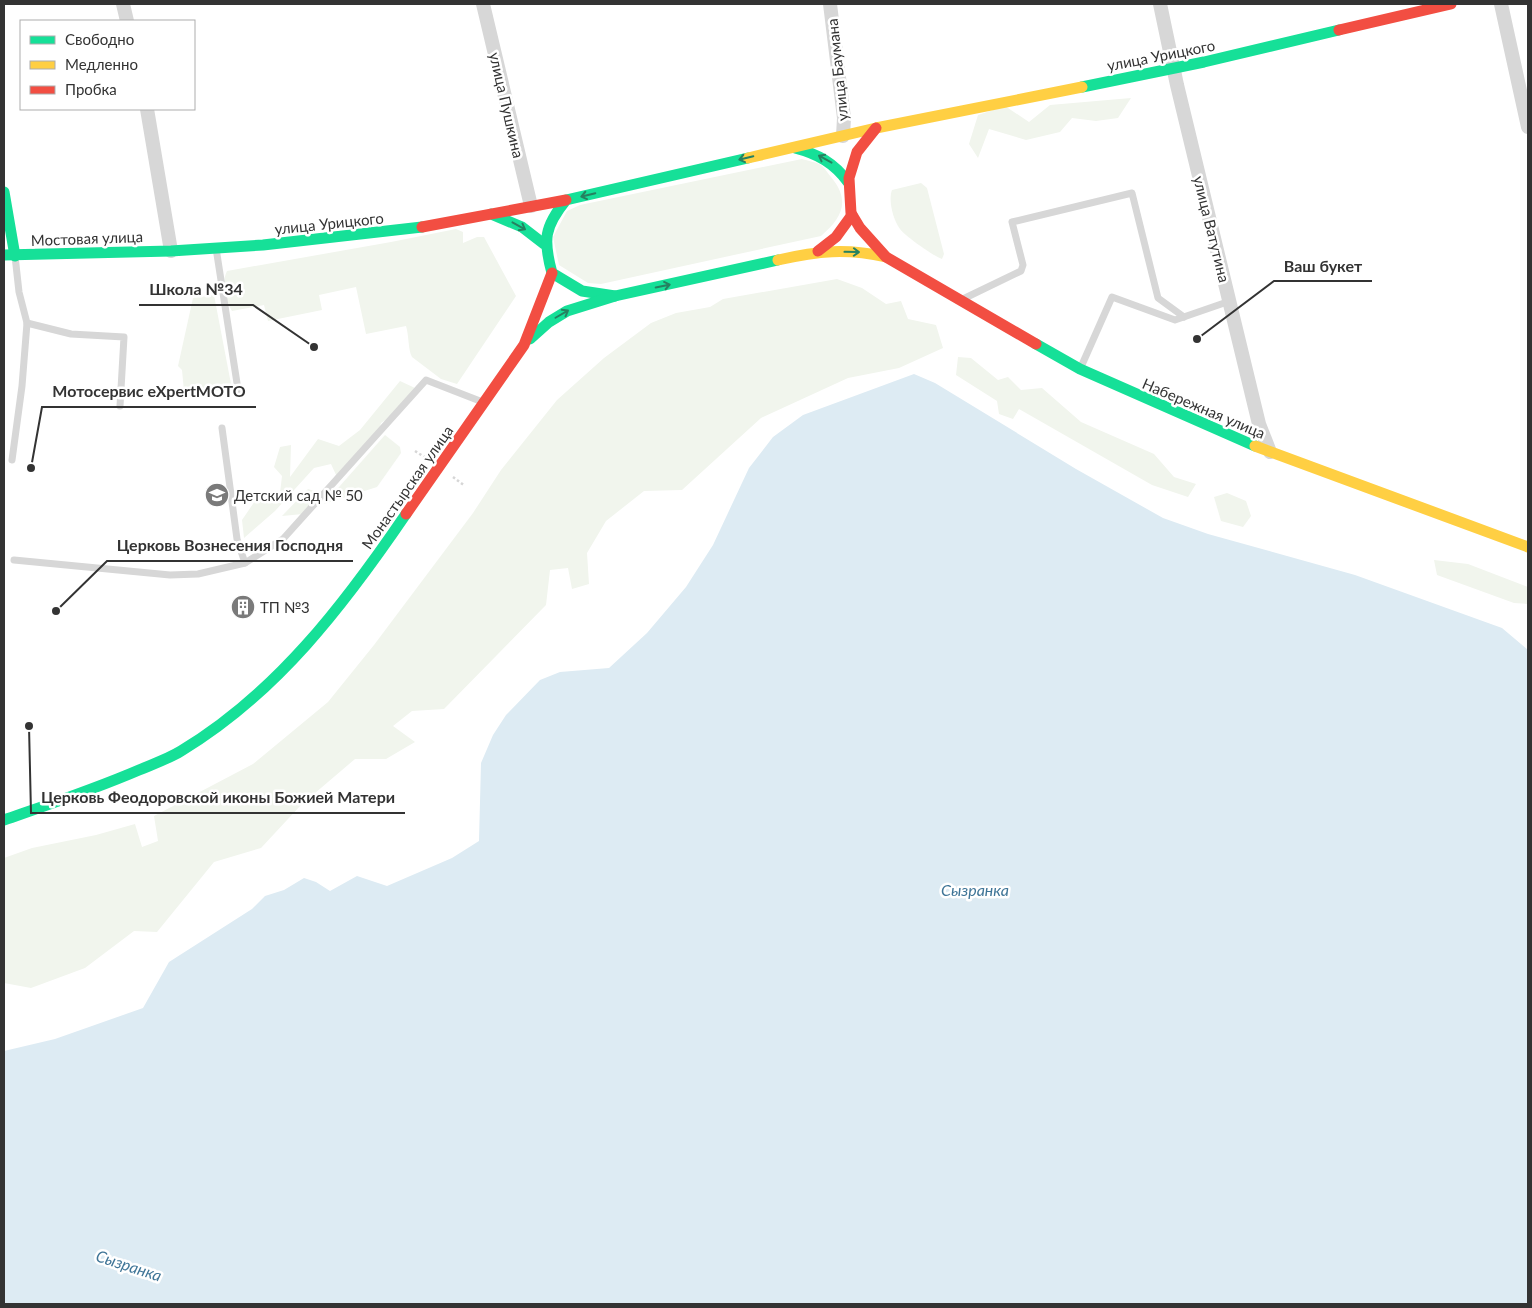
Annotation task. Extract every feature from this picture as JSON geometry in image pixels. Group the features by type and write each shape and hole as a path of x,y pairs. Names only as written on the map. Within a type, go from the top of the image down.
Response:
{"main road":[{"name":"улица Урицкого","path":"794,148 876,128 1250,52 1451,4"},
{"path":"876,128 864,140 857,152 848,182 852,215 864,233 886,257"},
{"path":"524,345 552,274 544,244 552,218 566,200 794,148 811,152 832,162 848,182"},
{"path":"4,192 9,256"},
{"name":"улица Урицкого","path":"170,251 386,232 566,200"},
{"path":"490,214 522,227 544,244"},
{"path":"818,251 836,237 852,215"},
{"name":"Мостовая улица","path":"9,256 170,251"},
{"path":"524,345 549,322 567,311 615,296 818,251 863,252 886,257"},
{"name":"Набережная улица","path":"886,257 1080,370 1270,452 1528,547"},
{"path":"552,274 582,291 615,296"},
{"name":"Монастырская улица","path":"4,820 97,788 179,752 234,716 286,669 372,564 524,345"}],"street":[{"path":"123,4 127,20"},
{"name":"улица Пушкина","path":"483,4 531,206"},
{"name":"улица Баумана","path":"830,4 844,118 843,136"},
{"name":"улица Ватутина","path":"1160,4 1173,68 1259,424 1270,452"},
{"path":"1501,4 1528,127"},
{"path":"147,110 170,251"}],"lane":[{"path":"961,301 980,289 1016,276 1021,271 1023,265 1012,222 1132,193 1158,298 1184,317"},
{"path":"216,248 238,396"},
{"path":"9,256 27,323 22,386 12,460"},
{"path":"1080,370 1112,297 1175,320 1230,301"},
{"path":"27,323 71,334 124,337 120,406"},
{"path":"14,560 170,575 198,574 245,563 283,539 426,380 484,403"},
{"path":"222,428 236,539 245,563"}],"shaded area":[{"path":"1131,98 1118,118 1096,121 1072,118 1060,132 1026,140 989,129 978,158 969,144 978,115 1005,106 1029,122 1050,105"},
{"path":"802,159 821,165 841,194 842,201 839,216 821,236 601,284 588,283 559,265 553,237 567,211 580,205"},
{"path":"921,183 927,188 944,254 942,259 903,232 897,225 893,215 891,204 892,190"},
{"path":"456,229 463,232 463,243 477,237 484,237 516,296 457,384 441,379 412,357 406,326 366,334 356,287 319,295 322,310 268,321 264,305 232,311 227,302 224,281 227,271"},
{"path":"837,279 862,288 886,304 901,301 908,319 936,325 943,348 899,368 848,378 761,418 682,490 644,491 606,521 587,553 589,584 572,589 568,568 550,570 546,605 444,709 412,711 393,726 415,742 386,759 355,759 301,805 261,848 214,862 157,932 134,931 85,968 31,988 4,983 4,858 32,848 96,835 135,824 142,847 158,841 154,816 253,764 328,702 374,645 473,513 501,470 557,400 604,358 651,323 676,313 710,307 723,299"},
{"path":"214,295 231,384 220,390 208,393 184,391 182,370 178,366 193,298"},
{"path":"958,357 971,358 998,380 1008,377 1021,390 1042,388 1081,422 1154,454 1174,477 1196,484 1188,497 1152,485 1019,409 1013,419 999,414 997,401 956,375"},
{"path":"400,381 415,388 405,407 381,423 376,439 337,477 331,464 314,468 275,511 244,538 242,520 257,498 280,493 282,476 274,467 280,447 291,445 290,477 318,439 339,446 360,430"},
{"path":"385,435 400,447 401,453 377,487 324,504"},
{"path":"308,489 317,492 315,501 303,514 282,516"},
{"path":"1227,493 1246,501 1251,516 1243,527 1221,521 1214,497"},
{"path":"1434,560 1468,564 1528,587 1528,604 1514,603 1437,575"}],"water":[{"name":"Сызранка","path":"914,374 935,383 1076,469 1163,518 1208,534 1355,575 1502,628 1528,650 1528,1304 4,1304 4,1051 55,1039 143,1008 169,962 252,909 265,896 284,890 304,878 316,882 330,891 357,876 387,886 452,858 479,841 481,763 493,735 506,715 540,680 560,672 609,668 647,633 686,587 713,545 749,468 773,437 803,415"}],"traffic: fast":[{"path":"1082,87 1204,62 1339,30"},
{"path":"795,148 825,160 848,182"},
{"path":"615,296 582,291 552,273 547,251 547,234 553,218 566,200 748,158"},
{"path":"4,192 15,256"},
{"path":"491,214 522,227 544,244"},
{"path":"4,255 171,251 263,245 422,227"},
{"path":"530,339 549,322 567,311 615,296 778,260"},
{"path":"1036,344 1080,369 1255,446"},
{"path":"4,820 89,790 166,759 215,728 248,703 278,675 333,614 406,514"}],"traffic: slow":[{"path":"748,158 876,128 1082,87"},
{"path":"778,260 806,254 832,252 858,252 886,257"},
{"path":"1255,446 1528,547"}],"traffic: jam":[{"path":"1339,30 1451,4"},
{"path":"876,128 857,152 849,178 851,213 860,228 886,257 1036,344"},
{"path":"422,227 566,200"},
{"path":"818,251 836,237 852,215"},
{"path":"406,514 524,345 552,273"}],"place":[{"name":"Ваш букет","path":"1197,339"},
{"name":"Школа №34","path":"314,347"},
{"name":"Мотосервис eXpertMOTO","path":"31,468"},
{"name":"Детский сад № 50","path":"217,495"},
{"name":"ТП №3","path":"243,607"},
{"name":"Церковь Вознесения Господня","path":"56,611"},
{"name":"Церковь Феодоровской иконы Божией Матери","path":"29,726"}]}
